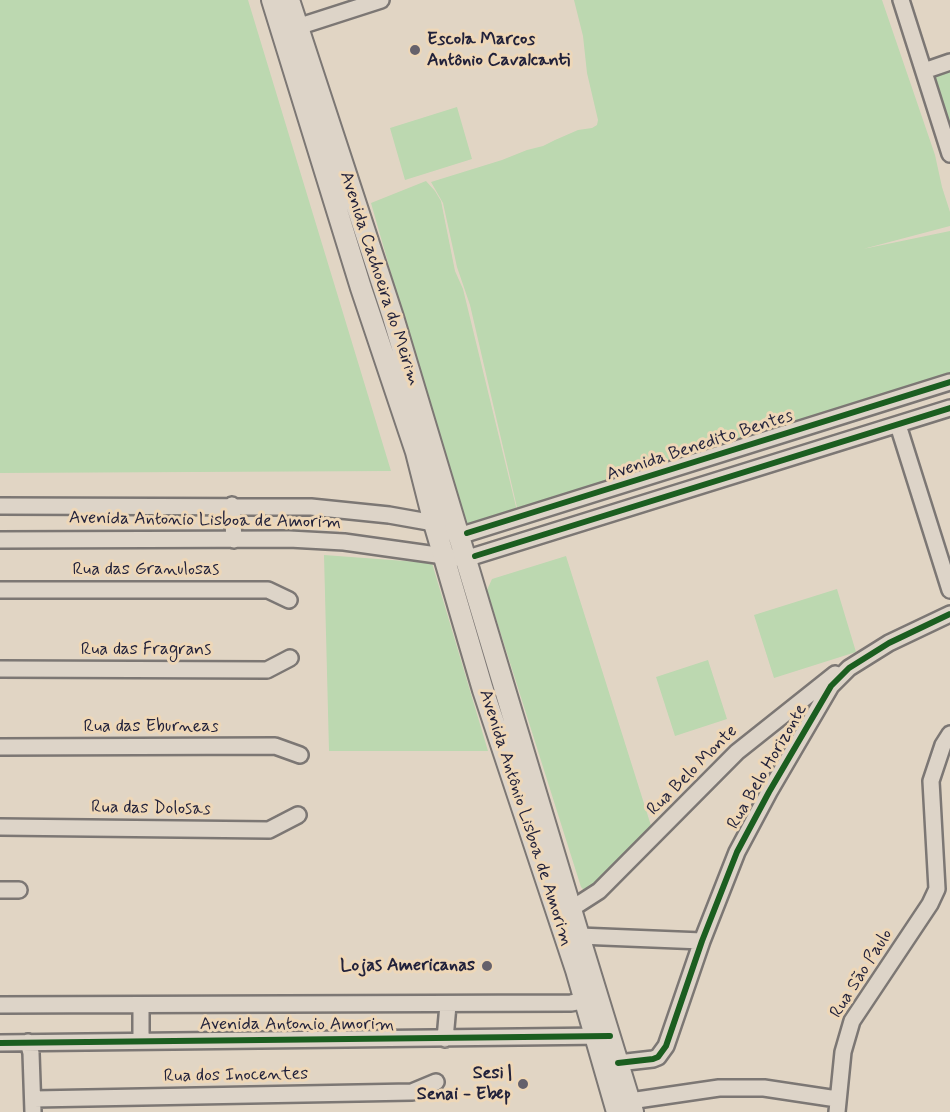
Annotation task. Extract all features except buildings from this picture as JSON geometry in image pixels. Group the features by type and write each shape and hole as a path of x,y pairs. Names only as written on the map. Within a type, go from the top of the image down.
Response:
{"main road":[{"name":"Avenida Cachoeira do Meirim","path":"286,2 290,30 361,288 416,452 434,523"},
{"name":"Avenida Cachoeira do Meirim","path":"290,30 393,317 465,559"},
{"name":"Avenida Antônio Lisboa de Amorim","path":"434,523 483,690 576,970 591,999"},
{"name":"Avenida Antônio Lisboa de Amorim","path":"465,559 579,936 591,999 602,1037 627,1108"},
{"name":"Avenida Antônio Lisboa de Amorim","path":"602,1037 618,1063 627,1108"}],"street":[{"path":"290,30 381,0"},
{"path":"901,0 950,154"},
{"path":"924,71 950,62"},
{"name":"Avenida Benedito Bentes","path":"459,536 950,382"},
{"name":"Avenida Benedito Bentes","path":"465,559 950,408"},
{"path":"898,425 950,590"},
{"path":"232,505 234,540"},
{"name":"Avenida Antonio Lisboa de Amorim","path":"0,506 311,507 389,515 434,523"},
{"path":"434,523 459,536"},
{"name":"Avenida Antonio Lisboa de Amorim","path":"0,540 289,539 344,542 444,554"},
{"path":"444,554 465,559"},
{"name":"Rua das Granulosas","path":"0,590 268,590 289,600"},
{"name":"Rua Belo Horizonte","path":"618,1063 653,1059 662,1053 737,852 831,686 849,668 889,643 950,614"},
{"name":"Rua das Fragrans","path":"0,669 267,670 290,658"},
{"name":"Rua Belo Monte","path":"571,909 606,885 737,752 817,687 849,668"},
{"name":"Rua São Paulo","path":"837,1106 843,1052 852,1021 930,904 943,875 932,782 943,745 950,734"},
{"name":"Rua das Eburneas","path":"0,747 275,746 300,755"},
{"name":"Rua das Dolosas","path":"0,827 270,830 298,816"},
{"path":"0,890 19,890"},
{"path":"579,936 702,941"},
{"name":"Avenida Antonio Amorim","path":"0,1005 26,998 141,1005 448,1005 571,1003 591,999"},
{"path":"141,1005 141,1041"},
{"path":"445,1039 448,1005"},
{"name":"Avenida Antonio Amorim","path":"0,1043 602,1037"},
{"path":"28,1042 33,1106"},
{"name":"Rua dos Inocentes","path":"33,1106 412,1092 436,1082"},
{"path":"627,1108 720,1088 764,1088 837,1106"}],"green space":[{"path":"0,0 248,0 391,471 0,473"},
{"path":"574,0 882,0 935,155 950,212 950,226 863,249 950,231 950,377 519,516 470,305 457,267 443,203 431,182 543,146 578,130 597,125 583,36"},
{"path":"950,67 950,131 932,73"},
{"path":"457,107 472,159 405,180 390,128"},
{"path":"426,181 441,201 455,271 463,289 519,519 465,532 371,203"},
{"path":"324,555 432,563 488,751 329,751"},
{"path":"566,556 653,832 585,891 581,887 487,590 492,579"},
{"path":"837,589 856,652 774,678 754,615"},
{"path":"708,660 727,719 675,736 656,677"}],"cycle path":[{"path":"467,533 950,382"},
{"path":"475,556 950,408"},
{"path":"618,1063 653,1059 658,1057 666,1046 702,941 737,852 831,686 849,668 889,643 950,614"},
{"path":"0,1043 610,1036"}],"place":[{"name":"Escola Marcos Antônio Cavalcanti","path":"415,50"},
{"name":"Lojas Americanas","path":"487,966"},
{"name":"Sesi | Senai - Ebep","path":"523,1084"}]}
